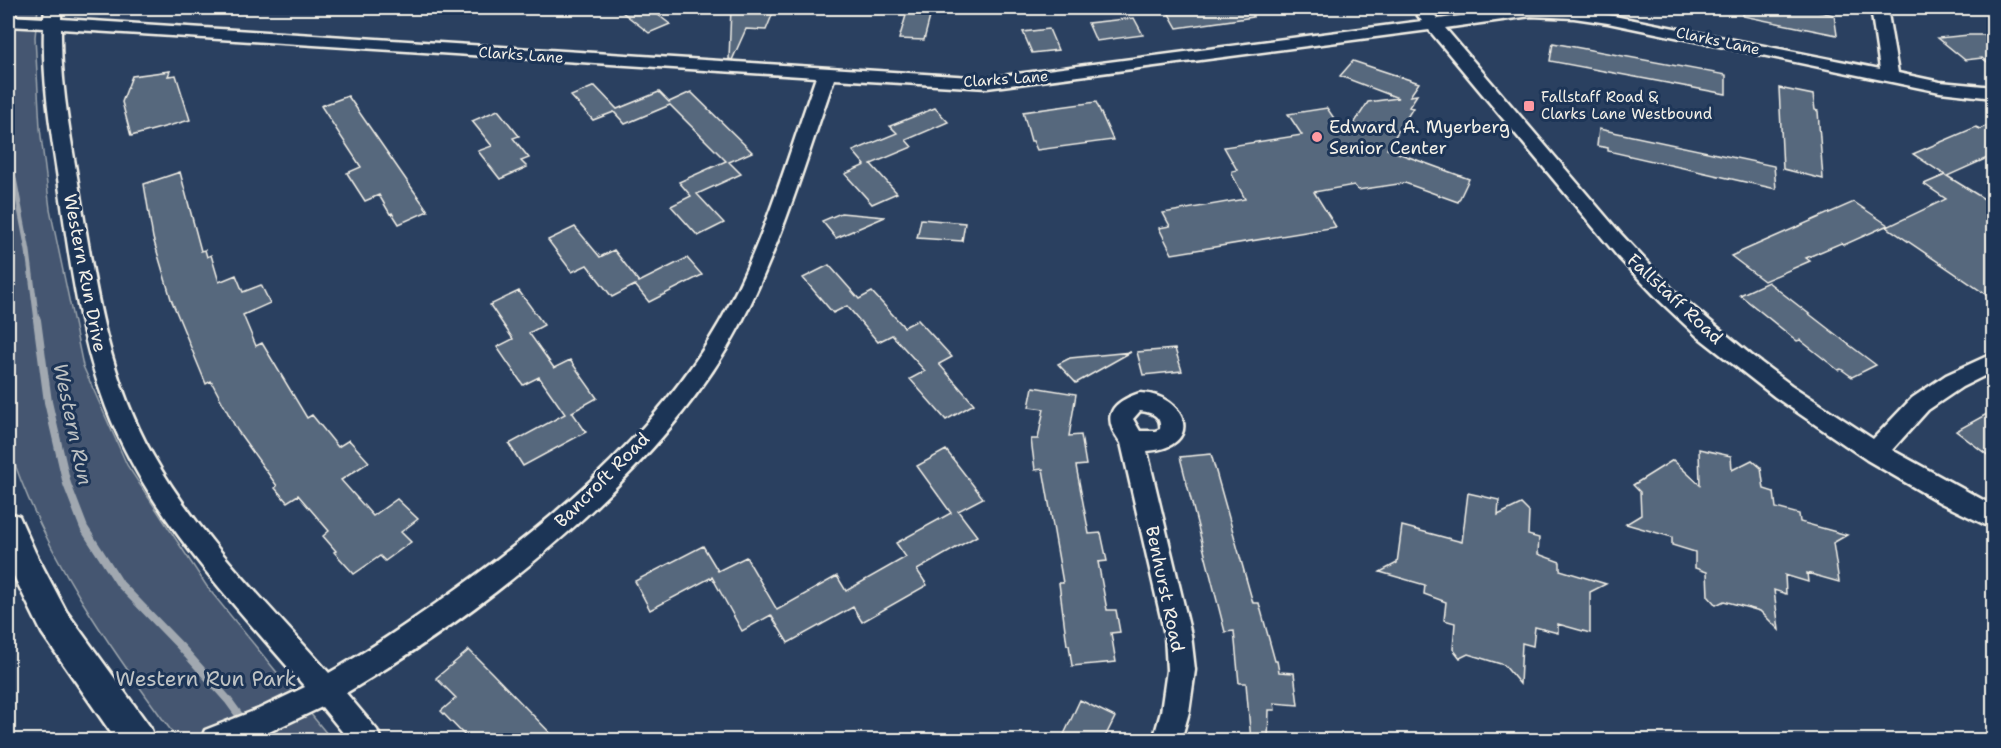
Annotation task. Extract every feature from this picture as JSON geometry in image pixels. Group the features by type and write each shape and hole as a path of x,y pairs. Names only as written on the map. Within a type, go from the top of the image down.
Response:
{"main road":[{"path":"8,526 21,558 54,622 137,741"}],"street":[{"name":"Fallstaff Road","path":"1420,8 1621,247 1667,296 1762,377 1802,406 1875,453 1994,518"},
{"path":"1879,8 1890,77"},
{"name":"Clarks Lane","path":"8,21 26,22 53,16 955,83 1017,81 1531,11 1574,13 1940,87 1994,93"},
{"name":"Western Run Drive","path":"53,16 56,100 83,282 96,343 131,438 155,481 184,523 220,569 326,690 367,741"},
{"name":"Bancroft Road","path":"215,741 276,717 326,690 393,649 473,594 518,558 609,477 656,426 709,357 749,283 765,248 826,75"},
{"path":"1875,453 1920,404 1954,381 1994,361"},
{"name":"Benhurst Road","path":"1132,439 1178,635 1181,670 1175,712 1167,741"}],"green space":[{"name":"Western Run Park","path":"8,8 38,8 35,37 40,128 50,209 83,366 127,465 208,588 332,740 178,740 81,599 40,524 8,444"}],"building":[{"path":"617,8 649,8 670,24 649,33"},
{"path":"731,8 775,8 766,30 746,29 732,60 729,59"},
{"path":"1203,8 1253,8 1253,17 1177,28 1168,12"},
{"path":"1743,8 1803,8 1834,15 1837,35 1743,16"},
{"path":"907,12 931,13 924,40 899,39"},
{"path":"1134,18 1143,35 1096,41 1088,23"},
{"path":"1049,29 1058,50 1032,53 1023,32"},
{"path":"1994,35 1994,67 1982,58 1965,60 1938,38"},
{"path":"1553,43 1726,75 1726,94 1550,61"},
{"path":"1353,61 1419,83 1410,96 1417,95 1409,107 1413,108 1387,149 1469,179 1458,202 1405,183 1358,190 1354,185 1314,192 1336,227 1172,254 1159,228 1170,226 1163,213 1245,199 1232,174 1232,171 1237,170 1224,147 1302,135 1288,114 1327,108 1346,136 1368,102 1398,98 1340,76"},
{"path":"170,71 168,76 176,75 190,120 131,136 122,102 132,76"},
{"path":"595,86 617,109 659,92 669,102 691,92 752,152 729,162 741,174 697,194 724,223 698,236 671,206 691,196 679,182 726,161 670,105 625,124 614,112 593,120 571,96"},
{"path":"1779,88 1813,95 1815,110 1818,111 1823,179 1783,169"},
{"path":"348,96 428,211 399,224 379,195 365,201 347,173 361,167 321,106"},
{"path":"1096,102 1113,140 1037,150 1031,141 1023,112"},
{"path":"935,108 948,122 906,140 912,147 871,164 897,193 872,204 845,174 865,165 853,151 897,133 890,126"},
{"path":"498,110 519,136 513,138 529,158 521,161 527,167 500,179 478,151 492,146 472,121"},
{"path":"1986,126 1994,131 1994,155 1947,176 1994,205 1994,300 1887,227 1946,199 1924,184 1945,175 1913,154 1976,127 1980,129"},
{"path":"1599,129 1774,166 1776,189 1608,151 1608,148 1597,146"},
{"path":"180,172 201,251 205,250 207,257 211,255 219,282 236,275 243,292 261,285 270,303 243,315 256,346 262,343 307,418 312,415 338,447 349,440 369,462 341,480 373,516 397,499 418,519 401,532 411,542 385,561 380,556 354,574 323,536 329,531 298,495 287,502 275,488 277,486 237,430 211,381 206,384 171,299 153,238 144,184"},
{"path":"1854,202 1888,225 1844,245 1841,243 1806,258 1810,261 1764,281 1731,256"},
{"path":"841,213 885,217 836,238 822,221"},
{"path":"921,219 965,223 962,241 917,238"},
{"path":"575,227 600,257 614,250 639,282 687,258 702,275 649,302 635,285 612,297 587,265 572,272 548,240"},
{"path":"829,265 859,299 872,292 904,327 918,320 952,357 939,364 974,404 946,420 910,379 925,371 892,335 878,342 847,306 833,313 803,278"},
{"path":"1768,282 1876,365 1852,377 1841,369 1838,370 1800,340 1797,341 1740,295"},
{"path":"519,291 544,325 529,333 554,368 570,360 597,398 572,412 586,432 523,466 509,444 565,414 539,377 523,385 497,347 513,339 490,305"},
{"path":"1175,349 1182,371 1143,375 1137,352"},
{"path":"1131,352 1076,383 1058,364 1070,358"},
{"path":"1033,387 1076,394 1069,436 1081,435 1086,465 1076,466 1089,534 1101,533 1107,561 1098,562 1107,610 1116,610 1120,632 1111,633 1116,662 1072,666 1059,583 1063,583 1043,469 1035,470 1031,439 1038,439 1044,409 1029,407"},
{"path":"1994,410 1994,460 1956,431"},
{"path":"1699,449 1731,456 1732,470 1752,460 1761,468 1764,489 1774,492 1776,508 1799,514 1800,522 1847,535 1833,543 1839,582 1807,573 1808,582 1785,575 1786,594 1774,590 1779,630 1760,611 1724,601 1716,605 1708,596 1707,572 1695,568 1695,552 1672,545 1672,537 1626,524 1641,515 1640,492 1633,485 1673,460 1700,485"},
{"path":"946,450 983,498 958,511 977,536 917,570 927,585 862,622 853,607 788,643 771,615 742,631 712,577 650,610 635,581 703,546 718,571 746,557 777,610 837,576 846,591 906,557 896,543 951,513 917,466"},
{"path":"1211,454 1253,603 1259,603 1279,672 1294,673 1298,705 1274,703 1275,710 1269,710 1268,741 1251,741 1246,683 1239,683 1234,631 1225,632 1180,457"},
{"path":"1468,493 1499,500 1498,515 1521,504 1529,512 1528,535 1539,538 1538,554 1560,562 1560,570 1606,584 1590,592 1590,633 1558,624 1558,633 1535,627 1533,646 1522,643 1520,684 1504,665 1468,654 1460,658 1453,649 1455,623 1444,620 1446,602 1424,594 1425,585 1380,572 1397,563 1402,526 1462,542"},
{"path":"469,650 558,741 470,741 441,711 456,698 436,678"},
{"path":"1080,700 1115,717 1103,741 1061,741"}],"waterway":[{"name":"Western Run","path":"8,125 9,152 28,251 37,321"},
{"name":"Western Run","path":"37,320 48,402 67,484 84,528 120,584 180,646 228,700 244,722"}],"place":[{"name":"Fallstaff Road & Clarks Lane Westbound","path":"1529,106"},
{"name":"Edward A. Myerberg Senior Center","path":"1317,137"}]}
